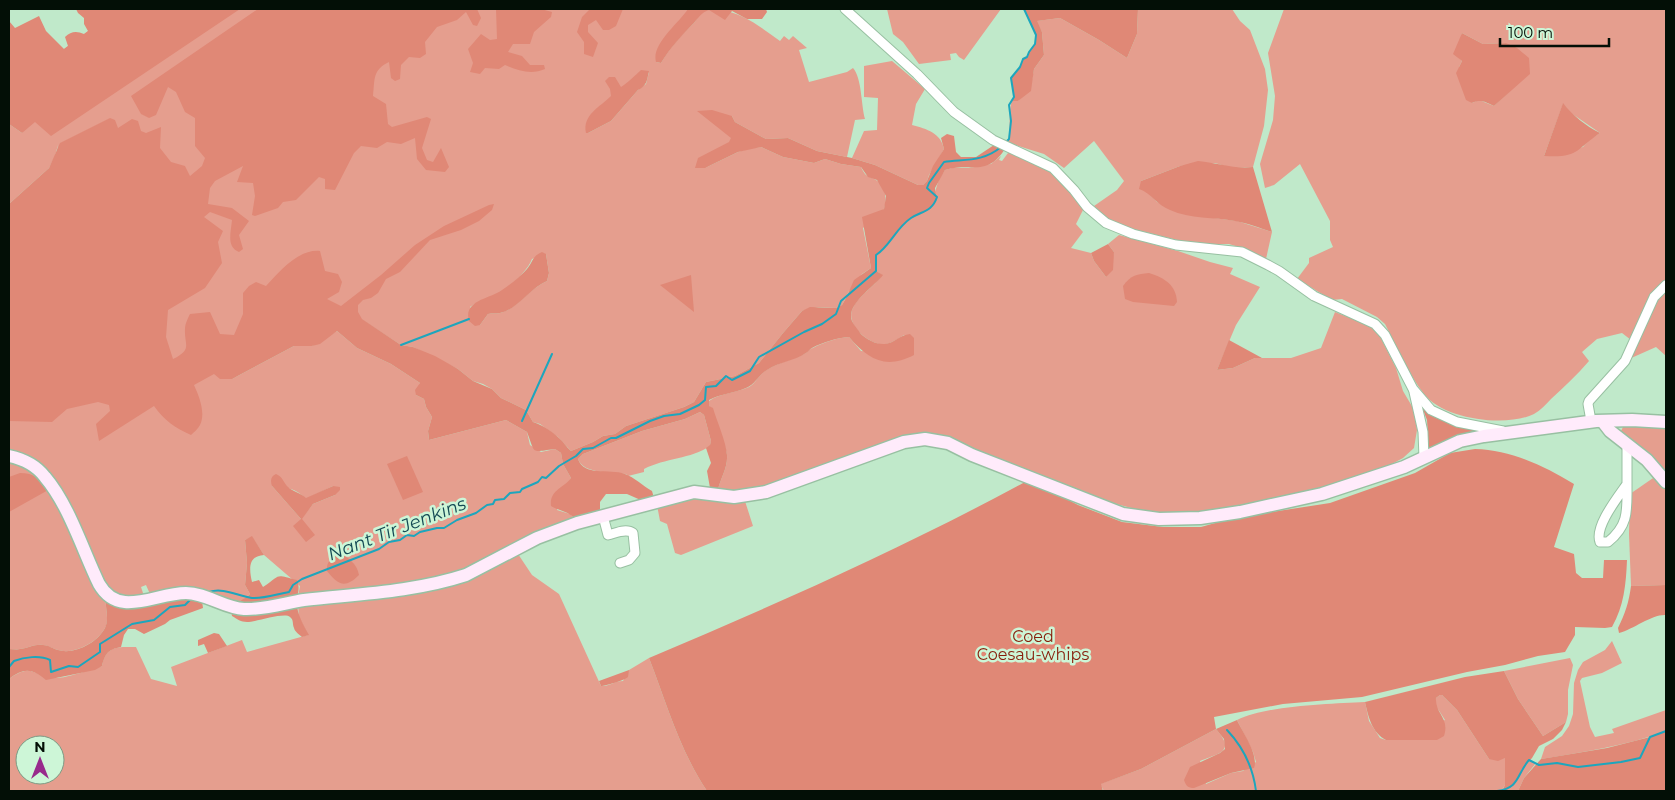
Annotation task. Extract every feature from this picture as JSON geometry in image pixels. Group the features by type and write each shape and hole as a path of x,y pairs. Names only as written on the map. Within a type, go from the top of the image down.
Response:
{"street":[{"path":"845,9 855,13 954,112 992,140 1053,168 1074,190 1086,207 1106,223 1133,234 1176,245 1242,252 1279,271 1314,296 1375,324 1385,334 1413,389 1431,410 1457,422 1510,433"},
{"path":"1666,284 1654,297 1625,361 1588,404 1597,422 1647,460 1666,482"},
{"path":"1413,389 1423,432 1424,458"},
{"path":"9,456 28,462 44,476 70,518 104,592 111,598 126,603 174,594 191,593 236,608 251,609 297,601 426,585 466,575 550,532 603,516 694,492 734,497 784,488 904,442 918,440 935,440 948,444 1123,514 1158,520 1200,518 1282,504 1322,494 1404,467 1460,441 1597,422 1632,420 1666,422"},
{"path":"1627,445 1627,484 1626,518 1618,534 1608,542 1600,542 1598,537 1603,522 1627,484"},
{"path":"603,516 608,535 630,530 633,533 635,553 630,560 620,563"}],"shaded area":[{"path":"83,9 695,9 656,62 661,63 676,42 702,13 706,10 727,11 751,21 780,41 784,36 789,40 793,36 807,48 799,50 809,82 847,72 853,68 860,85 865,119 855,120 847,157 817,151 788,138 766,139 735,122 732,116 720,122 753,138 705,168 738,152 761,147 783,157 814,163 825,159 861,167 866,175 876,180 882,186 885,197 884,209 863,228 871,268 862,274 849,291 842,305 836,308 818,307 802,311 759,363 735,376 706,382 694,402 684,407 626,426 615,434 603,436 571,451 558,437 540,424 533,422 526,410 501,398 492,389 473,381 458,369 413,347 401,345 341,306 232,379 294,346 312,346 337,331 357,348 391,364 420,383 416,395 424,399 432,417 428,431 429,440 506,420 527,432 530,445 541,452 555,449 561,453 563,464 571,478 557,510 570,514 574,518 548,527 468,569 437,578 298,597 300,586 264,555 252,537 245,540 247,563 245,585 250,594 238,604 150,594 146,585 141,587 144,596 134,597 106,594 107,620 105,628 91,643 71,651 40,645 9,649 9,367 24,368 58,145 49,168 9,204 9,124 22,133 64,49 95,26","holes":["649,72 646,84 638,90 611,121 586,133","546,254 549,273 547,281 512,308 488,314 480,325 470,307 506,289 522,275 532,259","272,486 294,490 306,499 333,486 335,495 313,504 301,519"]},
{"path":"887,9 1001,9 964,60 956,53 950,54 951,60 919,64 903,42 893,34"},
{"path":"1138,9 1232,9 1240,21 1250,30 1265,69 1268,90 1264,126 1253,167 1232,168 1215,163 1180,166 1141,181 1141,185 1157,202 1184,214 1237,221 1272,232 1266,259 1229,244 1193,244 1125,227 1103,217 1094,206 1117,190 1124,181 1094,141 1064,168 1044,154 1006,142 1009,139 1012,101 1018,101 1031,85 1034,69 1044,55 1042,32 1036,21 1060,18 1127,58 1137,34"},
{"path":"1284,9 1666,9 1666,280 1653,294 1631,340 1622,333 1597,339 1582,352 1589,361 1580,371 1539,411 1522,418 1508,420 1476,419 1445,410 1433,403 1424,394 1413,377 1385,324 1377,317 1342,299 1332,300 1297,279 1309,263 1309,258 1333,247 1330,240 1330,221 1300,164 1274,185 1265,188 1260,164 1273,120 1275,96 1268,53","holes":["1462,33 1483,44 1506,43 1510,91 1494,106 1479,100 1472,103 1459,67 1462,61 1458,57","1563,104 1571,113 1600,133 1589,140 1583,147 1544,156"]},
{"path":"892,61 925,89 916,104 912,125 937,135 944,149 923,185 918,185 875,165 852,158 864,131 877,130 878,98 864,97 864,66"},
{"path":"1008,153 1046,167 1058,176 1084,208 1076,224 1083,232 1071,248 1091,253 1094,261 1106,277 1114,252 1108,244 1119,235 1233,268 1230,274 1260,287 1236,325 1217,370 1233,368 1255,358 1291,358 1321,348 1335,312 1373,327 1380,336 1396,368 1403,391 1413,408 1417,430 1414,448 1403,458 1375,473 1265,504 1166,517 1120,505 1045,479 933,433 925,433 743,493 718,490 727,455 709,406 709,401 718,396 749,387 770,368 810,349 840,338 849,337 861,351 914,355 914,346 904,335 891,343 880,344 868,339 856,329 853,322 851,316 855,305 882,275 876,271 876,255 882,251 899,229 935,192 939,179 945,170 991,164 1001,156 999,160 1002,161"},
{"path":"1666,288 1666,356 1656,347 1629,359 1651,307"},
{"path":"700,412 704,415 711,441 710,446 695,454 652,465 644,469 644,472 628,476 626,474 592,470 581,464 578,459 583,454 642,431 685,419"},
{"path":"1624,425 1666,426 1666,475 1620,433"},
{"path":"1656,476 1666,489 1666,585 1631,586 1630,494"},
{"path":"693,495 744,498 753,526 681,555 675,553 667,524 660,521 657,505"},
{"path":"518,554 532,575 559,594 601,686 623,681 629,670 649,658 681,743 697,776 707,791 9,791 9,679 24,671 48,677 67,677 102,666 106,654 118,647 136,647 151,679 177,686 171,667 242,640 247,652 308,635 299,617 298,605 395,594"},
{"path":"1612,641 1622,663 1602,673 1582,678 1580,681 1590,727 1595,737 1614,733 1612,729 1666,710 1666,731 1620,745 1541,759 1545,747 1562,736 1569,726 1573,714 1574,683 1578,670 1583,662 1605,650"},
{"path":"1570,658 1573,665 1568,690 1566,722 1543,736 1518,699 1504,671"},
{"path":"1440,695 1457,710 1489,759 1505,758 1505,785 1502,790 1515,784 1522,769 1529,760 1536,763 1524,778 1518,791 1104,791 1100,784 1141,769 1216,729 1225,743 1225,747 1223,751 1200,761 1206,784 1231,773 1243,771 1256,762 1237,720 1282,708 1365,702 1369,721 1380,738 1386,740 1445,720 1436,706 1436,698"}],"green space":[{"path":"76,9 240,9 51,136 35,122 22,133 9,124 9,21 15,28 39,16 46,31 64,49 68,46 65,37 67,35 74,32 84,34 88,31 84,24 84,18"},
{"path":"258,9 477,9 481,18 477,26 473,25 466,12 457,20 437,27 425,42 426,54 420,58 409,57 401,65 400,79 395,81 391,78 389,62 380,68 374,80 373,96 386,104 388,124 392,127 427,117 431,119 422,148 427,160 433,162 441,148 449,167 445,172 426,170 417,159 415,138 401,144 387,142 377,148 361,146 354,153 335,190 325,189 325,179 319,177 296,200 283,202 278,208 255,216 252,215 255,196 253,183 237,182 243,166 215,181 210,188 208,204 232,208 249,221 239,235 243,249 239,252 232,247 230,234 232,220 210,212 204,217 223,231 218,242 222,263 205,288 168,310 166,337 173,359 185,349 185,327 190,314 210,312 220,334 234,335 243,314 243,293 256,282 266,286 297,257 312,251 320,251 325,271 338,274 342,282 339,292 327,299 341,306 381,275 415,245 444,226 494,204 492,210 479,221 461,230 430,240 400,272 386,279 378,293 371,298 363,300 358,305 358,312 362,319 401,345 413,347 435,356 458,369 473,381 492,389 501,398 526,410 533,422 553,433 571,451 603,436 615,434 626,426 684,407 694,402 706,382 735,376 759,363 802,311 810,307 836,308 842,305 854,280 871,268 862,217 884,209 886,196 877,180 868,177 861,167 825,159 814,163 783,157 761,147 738,152 705,168 695,168 698,158 729,142 731,138 697,111 712,110 732,116 735,122 766,139 788,138 817,151 875,165 918,185 923,185 927,181 933,166 944,149 941,138 947,134 954,136 956,152 961,157 976,157 997,143 1006,147 993,163 986,166 945,170 935,188 936,199 933,206 906,222 876,255 876,271 883,275 857,302 851,315 852,321 863,336 879,344 885,344 910,334 914,338 914,355 894,362 886,362 870,356 849,337 835,339 811,348 801,356 772,367 746,388 709,400 709,406 713,408 727,455 718,490 710,488 707,471 711,463 706,448 710,445 711,441 704,415 700,412 685,419 642,431 583,454 578,459 581,465 591,470 619,472 628,475 652,491 654,498 643,501 627,494 606,494 600,502 600,512 574,518 551,506 552,496 571,478 563,464 561,453 555,449 535,450 527,432 506,420 429,440 428,431 432,417 424,399 416,395 415,390 420,383 391,364 357,348 337,331 320,344 294,346 232,379 220,379 214,374 194,385 200,399 202,420 191,435 170,423 154,406 99,441 96,424 110,411 109,405 98,402 67,409 52,422 9,421 9,204 49,168 60,143 110,118 115,120 118,128 132,119 138,121 141,131 146,133 161,127 160,148 171,162 185,166 190,176 202,166 205,158 195,146 195,118 185,112 176,92 168,87 156,115 149,118 141,114 131,96"},
{"path":"496,9 541,9 552,12 551,17 534,32 530,44 513,44 508,52 522,56 530,65 544,65 545,69 525,72 505,65 499,69 485,68 480,74 470,72 473,63 468,49 481,34 490,40 497,39"},
{"path":"590,9 623,9 616,26 609,30 603,30 596,20 588,25 588,32 598,43 593,57 584,54 584,42 577,32 582,17"},
{"path":"688,9 766,9 767,12 762,19 747,19 732,11 725,20 709,10 701,15 680,37 661,63 656,62 658,48 662,41"},
{"path":"1024,9 1138,9 1137,34 1127,58 1060,18 1037,21 1042,32 1044,55 1034,69 1031,91 1018,101 1012,101 1014,97 1011,78 1020,68 1023,59 1027,57 1035,44 1036,35"},
{"path":"1462,33 1483,44 1506,43 1517,48 1529,58 1530,74 1494,106 1478,101 1472,103 1466,100 1456,73 1462,61 1453,54"},
{"path":"641,70 649,71 643,87 638,90 611,121 586,133 585,127 589,116 611,96 610,89 605,81 609,77 615,77 621,87"},
{"path":"1563,103 1580,120 1600,133 1576,152 1564,156 1544,156"},
{"path":"1198,161 1232,167 1253,167 1272,232 1240,222 1178,213 1165,208 1139,189 1141,181"},
{"path":"1108,244 1114,252 1113,270 1106,277 1094,261 1091,253"},
{"path":"542,252 546,254 549,273 547,281 512,308 488,314 480,325 475,326 469,321 468,314 474,304 512,283 527,269 536,255"},
{"path":"1149,273 1169,283 1176,296 1177,302 1174,306 1133,302 1125,299 1123,286 1126,282 1134,276"},
{"path":"691,275 694,312 660,285"},
{"path":"1229,340 1262,358 1255,358 1233,368 1217,370"},
{"path":"1422,407 1435,416 1491,433 1429,451 1427,420"},
{"name":"Coed Coesau-whips","path":"1475,449 1488,450 1527,460 1574,484 1554,547 1574,554 1576,573 1582,578 1603,578 1604,560 1627,560 1624,595 1612,627 1575,627 1575,635 1565,652 1538,656 1362,697 1283,704 1214,717 1216,729 1141,769 1101,784 1103,791 707,791 697,776 681,743 649,658 745,617 933,530 1025,482 1122,522 1163,527 1201,527 1233,518 1330,503 1415,473 1450,453"},
{"path":"407,456 423,492 403,500 387,464"},
{"path":"20,473 36,477 50,489 9,512 9,477"},
{"path":"276,474 286,485 306,498 333,486 340,487 340,490 335,495 313,504 302,519 315,535 306,542 293,526 301,519 272,486 271,478"},
{"path":"252,536 264,555 252,561 250,572 252,582 259,580 263,587 278,576 297,580 299,588 298,609 300,618 309,635 302,637 296,632 291,618 287,616 276,616 247,622 232,616 231,610 250,594 245,585 247,563 245,540"},
{"path":"338,554 352,561 358,571 359,575 346,584 335,580 327,571 327,565"},
{"path":"1666,585 1666,615 1649,619 1619,633 1618,628 1623,618 1631,586"},
{"path":"111,591 125,597 184,598 202,601 203,608 170,620 144,634 135,629 128,629 124,635 121,647 113,649 108,653 104,658 102,666 95,670 46,680 36,673 23,671 9,679 9,649 40,645 71,651 91,643 97,638 105,628 107,616 106,594"},
{"path":"214,633 219,634 227,646 208,653 204,644 198,646 198,640"},
{"path":"629,670 628,677 615,683 601,686 599,681"},
{"path":"1504,671 1518,699 1543,736 1566,722 1562,730 1553,739 1539,746 1532,758 1522,769 1515,784 1507,790 1502,791 1505,785 1505,758 1498,761 1489,759 1457,710 1442,695 1436,698 1436,703 1444,720 1445,730 1444,736 1437,740 1386,740 1377,733 1369,718 1365,702 1465,677"},
{"path":"1237,720 1252,751 1255,763 1254,768 1231,773 1194,788 1189,787 1184,780 1190,767 1225,749 1224,739 1216,729"},
{"path":"1666,731 1666,791 1518,791 1524,778 1541,759 1607,748"}],"waterway":[{"name":"Nant Tir Jenkins","path":"1006,142 1009,139 1011,121 1009,105 1014,97 1011,78 1035,44 1036,35 1024,9"},
{"name":"Nant Tir Jenkins","path":"209,592 225,591 252,598 289,592 293,585 302,579 379,549 389,542 400,540 407,535 414,536 420,532 444,528 457,520 476,513 487,505 493,504 495,500 504,499 510,493 520,492 522,489 538,482 542,477 546,478 583,449 593,448 650,421 664,416 680,414 699,405 705,400 706,387 716,386 726,376 732,380 750,371 759,357 822,324 836,314 841,301 876,271 876,255 906,222 932,206 935,202 937,197 927,188 944,162 981,158 1001,147"},
{"path":"401,345 469,319"},
{"path":"522,421 552,354"},
{"name":"Nant Tir Jenkins","path":"9,667 14,661 37,657 50,660 51,672 69,666 78,667 100,652 100,644 132,624 154,620 170,607 185,605 192,598"},
{"path":"1227,730 1247,758 1253,774 1256,791"},
{"path":"1497,791 1514,784 1529,760 1539,765 1557,763 1578,767 1640,758 1650,737 1666,731"}]}
